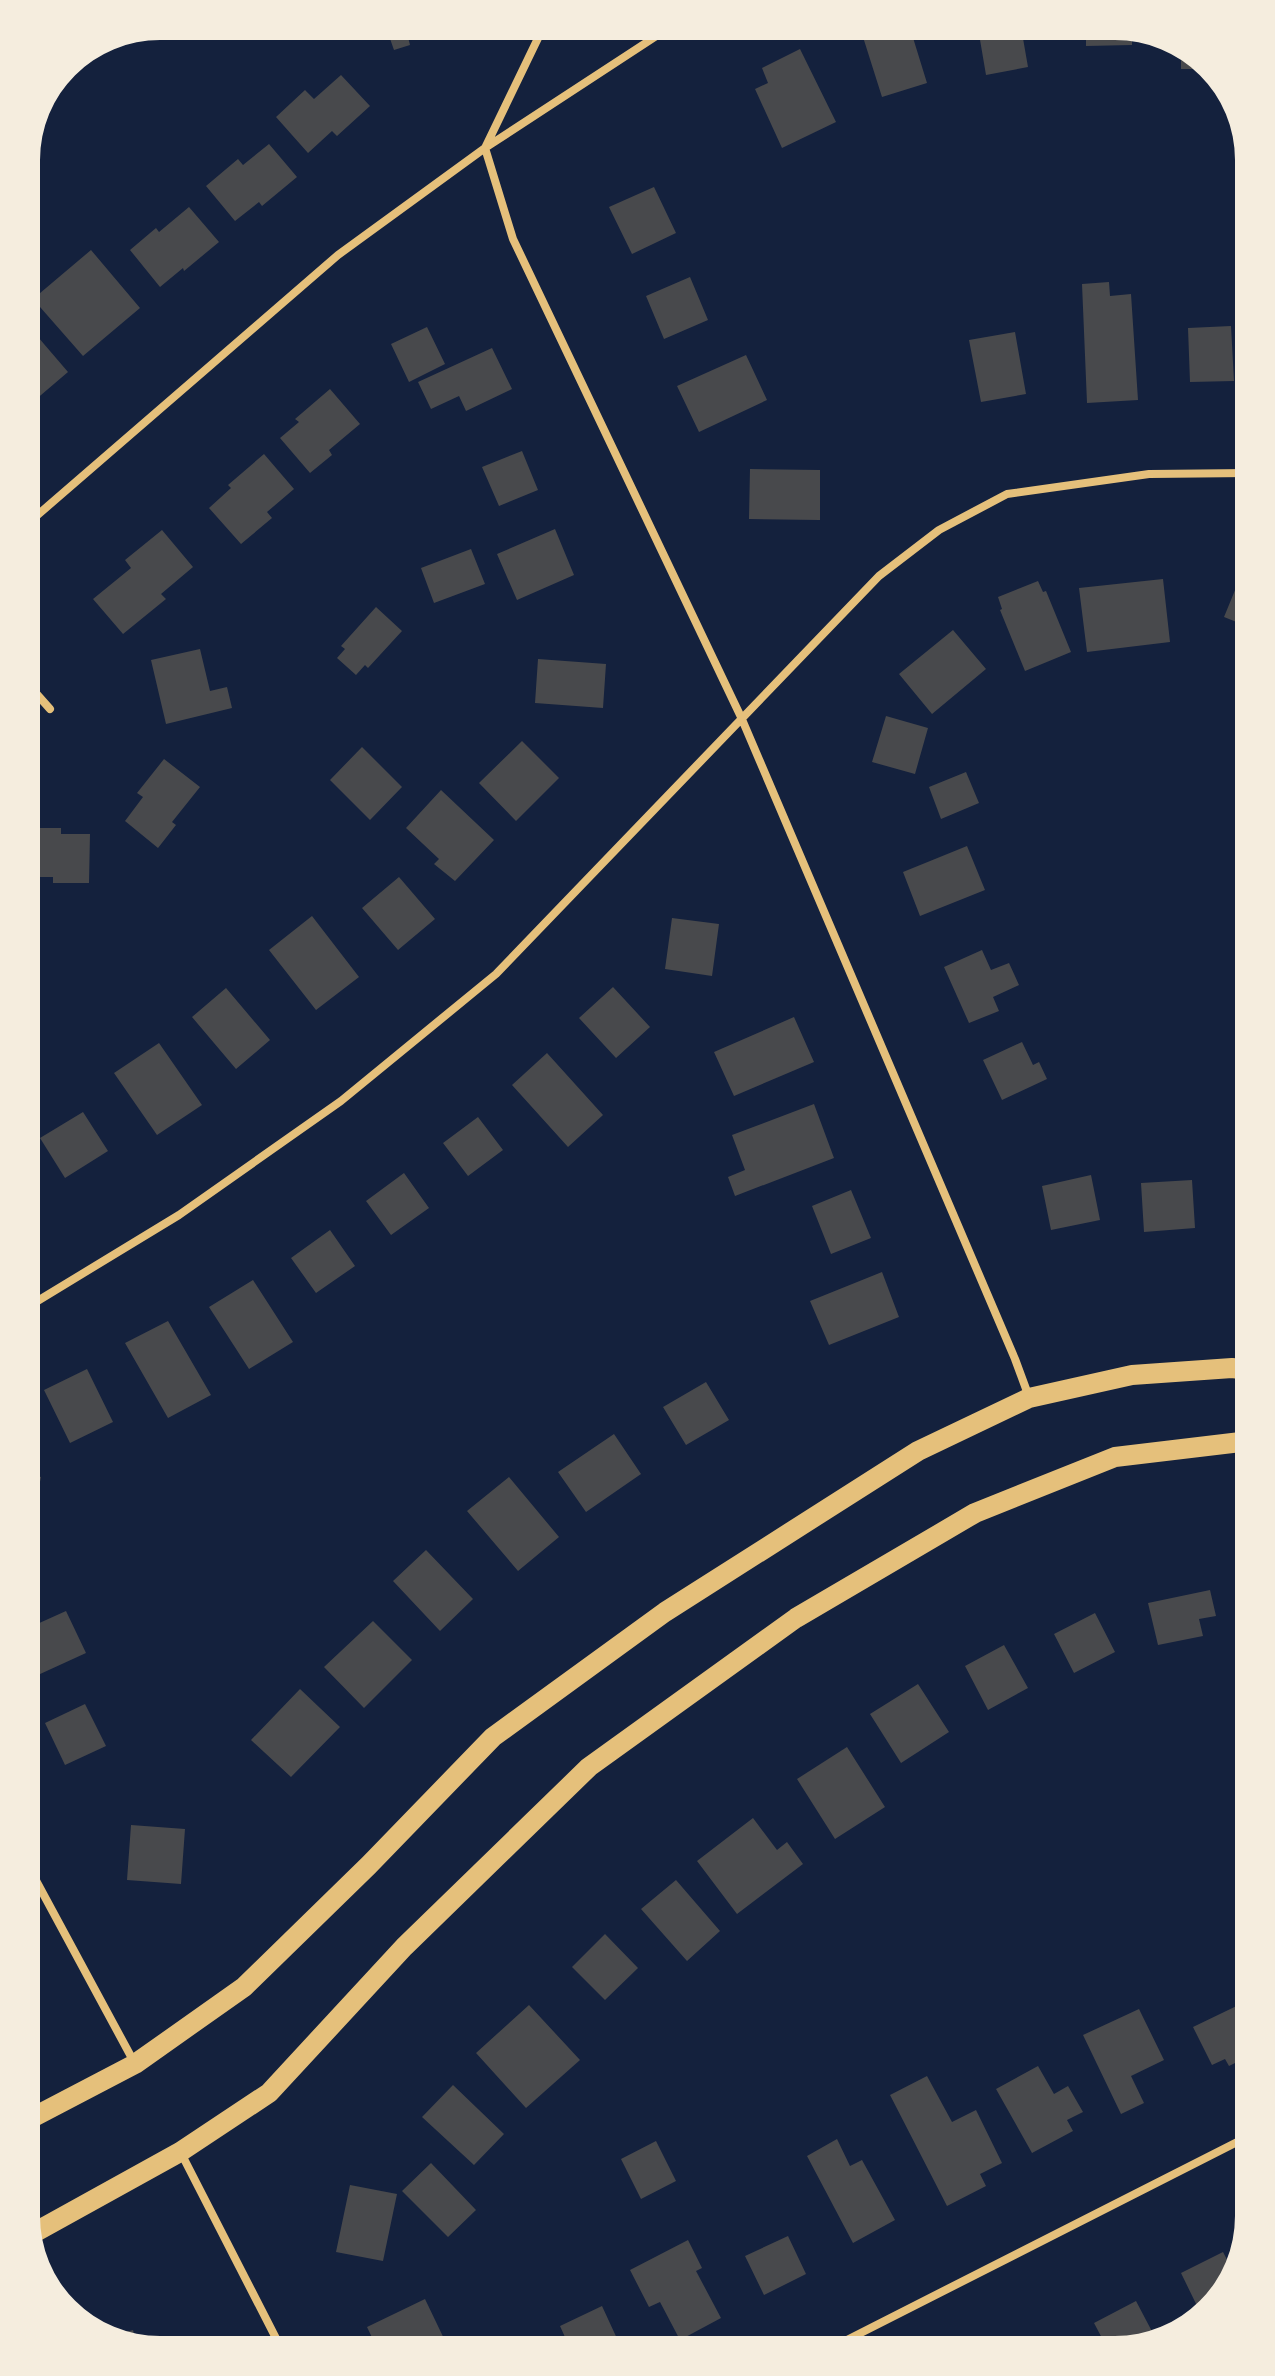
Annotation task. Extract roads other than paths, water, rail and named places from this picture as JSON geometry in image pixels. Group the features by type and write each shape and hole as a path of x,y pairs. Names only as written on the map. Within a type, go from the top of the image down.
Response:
{"main road":[{"path":"40,2114 135,2064 244,1987 369,1865 493,1737 665,1612 918,1451 1029,1398 1132,1375 1235,1368"},
{"path":"41,2229 180,2152 269,2093 404,1947 589,1767 796,1618 975,1513 1115,1457 1235,1443"}],"street":[{"path":"537,40 485,148 513,239 741,717 1029,1398"},
{"path":"40,513 338,255 485,148 650,40"},
{"path":"40,1299 179,1215 341,1101 496,974 879,576 939,530 1007,494 1149,474 1235,473"},
{"path":"40,698 50,709"},
{"path":"40,1888 135,2064"},
{"path":"855,2336 1235,2143"},
{"path":"180,2152 275,2336"}]}
